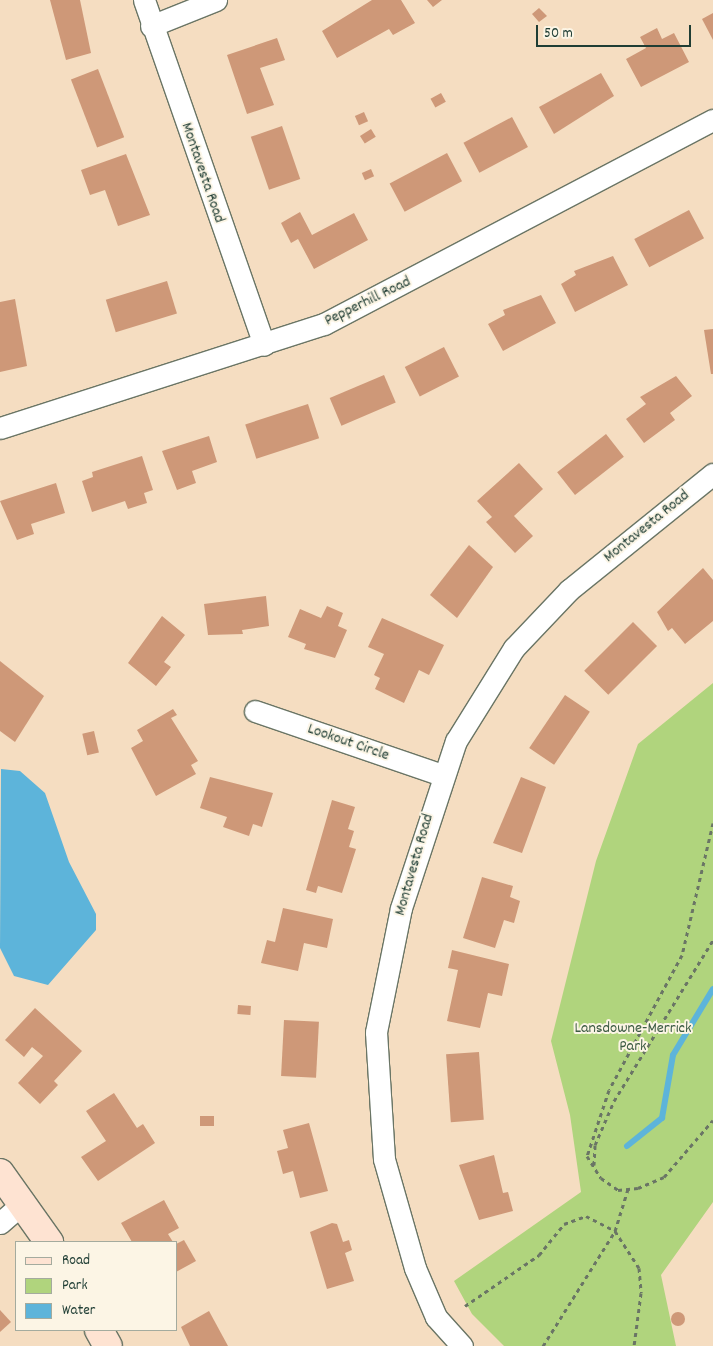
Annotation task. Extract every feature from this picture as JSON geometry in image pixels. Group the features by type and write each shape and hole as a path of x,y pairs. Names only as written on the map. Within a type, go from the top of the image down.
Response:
{"street":[{"name":"Montavesta Road","path":"144,0 151,26 264,345"},
{"path":"151,26 216,0"},
{"name":"Pepperhill Road","path":"0,428 264,345 360,307 713,120"},
{"name":"Montavesta Road","path":"462,1346 436,1317 415,1268 384,1159 378,1109 376,1032 384,984 402,908 442,775 477,703 536,624 570,590 713,474"},
{"name":"Lookout Circle","path":"255,711 442,775"},
{"path":"1,1177 24,1202 48,1241"},
{"path":"0,1223 24,1202"},
{"path":"100,1331 108,1346"}],"path":[{"path":"713,823 682,955 609,1090 587,1156 594,1166 618,1190 628,1189 664,1177 713,1120"},
{"path":"594,1166 595,1145 614,1101 713,940"},
{"path":"543,1346 615,1230 628,1189"},
{"path":"465,1306 539,1254 572,1219 586,1216 615,1230 639,1268 642,1293 634,1346"}],"green space":[{"name":"Lansdowne-Merrick Park","path":"713,683 713,1202 661,1275 676,1346 504,1346 472,1314 454,1281 581,1192 570,1115 551,1041 596,861 638,744"}],"water":[{"path":"1,769 20,771 45,793 69,862 96,914 96,930 48,985 14,976 0,948"}],"building":[{"path":"50,0 80,0 91,53 66,60"},
{"path":"372,0 401,0 415,23 393,35 389,29 337,58 322,31"},
{"path":"427,0 442,0 433,7"},
{"path":"539,8 547,16 539,22 532,14"},
{"path":"713,13 713,40 702,19"},
{"path":"657,28 662,39 674,33 689,62 641,87 626,59 646,48 640,37"},
{"path":"277,38 285,60 260,68 274,105 247,114 227,55"},
{"path":"98,69 124,137 97,148 71,79"},
{"path":"601,73 614,96 554,134 539,107"},
{"path":"441,93 446,102 435,108 431,99"},
{"path":"364,112 368,121 359,125 355,116"},
{"path":"512,117 528,147 479,173 463,143"},
{"path":"282,126 300,179 269,190 251,137"},
{"path":"371,129 376,137 365,144 360,136"},
{"path":"447,153 462,181 405,212 390,184"},
{"path":"126,154 150,215 118,226 105,190 90,195 81,170"},
{"path":"371,169 374,176 365,180 362,173"},
{"path":"689,210 704,238 649,267 634,239"},
{"path":"300,212 312,235 354,213 368,240 314,269 298,239 291,243 281,223"},
{"path":"613,256 628,285 575,312 561,284 576,275 574,271"},
{"path":"167,281 177,314 116,332 106,300"},
{"path":"541,295 556,323 503,351 488,324 505,315 503,310"},
{"path":"15,299 27,366 0,372 0,302"},
{"path":"713,329 713,374 711,374 704,330"},
{"path":"444,347 459,376 420,396 405,367"},
{"path":"384,375 396,403 341,426 330,398"},
{"path":"676,376 692,396 670,413 675,420 644,443 626,419 646,404 640,397"},
{"path":"308,404 319,438 256,459 245,424"},
{"path":"606,434 624,457 575,495 557,472"},
{"path":"209,436 217,462 192,471 196,483 177,490 162,451"},
{"path":"142,456 153,490 144,493 147,503 128,509 125,501 92,512 82,481 93,477 92,472"},
{"path":"519,463 543,489 514,516 533,536 515,553 486,522 492,517 477,501"},
{"path":"56,483 65,513 31,524 34,534 17,540 0,501"},
{"path":"469,545 493,567 457,618 430,595"},
{"path":"703,568 713,580 713,621 685,644 672,628 668,631 657,612"},
{"path":"266,596 269,626 242,630 243,634 208,635 204,604"},
{"path":"327,606 343,613 338,626 347,630 335,658 304,649 306,644 288,637 300,609 321,618"},
{"path":"162,616 185,635 164,662 171,667 156,686 128,663"},
{"path":"382,618 444,645 429,675 419,670 404,703 375,689 380,678 374,675 384,654 368,647"},
{"path":"633,622 657,646 608,695 584,671"},
{"path":"0,661 44,696 15,742 0,731"},
{"path":"565,695 590,712 554,765 529,748"},
{"path":"173,709 177,715 171,718 198,761 191,765 196,774 156,796 131,748 143,741 137,730"},
{"path":"94,731 99,752 87,755 82,734"},
{"path":"210,777 273,793 262,827 253,824 249,836 223,827 227,817 200,808"},
{"path":"521,777 546,787 522,853 493,843"},
{"path":"332,800 355,807 348,829 354,831 349,847 356,849 342,893 318,886 316,893 306,890"},
{"path":"482,877 513,886 510,897 520,901 514,923 504,920 495,948 463,938"},
{"path":"283,908 333,919 327,948 304,943 298,971 261,963 267,940 275,942"},
{"path":"452,950 509,964 502,996 488,993 480,1028 447,1021 458,970 448,968"},
{"path":"238,1005 251,1006 250,1015 237,1014"},
{"path":"35,1008 82,1051 54,1081 58,1085 40,1104 18,1083 43,1056 32,1047 24,1057 5,1040"},
{"path":"284,1020 319,1022 316,1078 281,1076"},
{"path":"479,1052 484,1120 451,1122 446,1054"},
{"path":"114,1093 137,1128 143,1124 155,1143 98,1181 81,1157 106,1141 86,1111"},
{"path":"200,1116 214,1116 214,1126 200,1126"},
{"path":"309,1123 328,1191 300,1198 293,1171 283,1174 277,1151 288,1148 283,1130"},
{"path":"494,1155 503,1193 508,1192 513,1211 479,1220 459,1165"},
{"path":"164,1200 179,1228 168,1234 172,1241 131,1241 121,1223"},
{"path":"332,1223 337,1224 343,1242 349,1240 352,1250 345,1253 354,1281 327,1289 310,1232"},
{"path":"184,1240 196,1261 178,1271 178,1243"},
{"path":"0,1310 11,1322 0,1332"},
{"path":"209,1311 228,1346 190,1346 181,1327"},
{"path":"678,1312 683,1314 685,1319 683,1324 678,1326 673,1324 671,1319 673,1314"}],"waterway":[{"path":"627,1146 662,1118 673,1055 713,989"}]}
